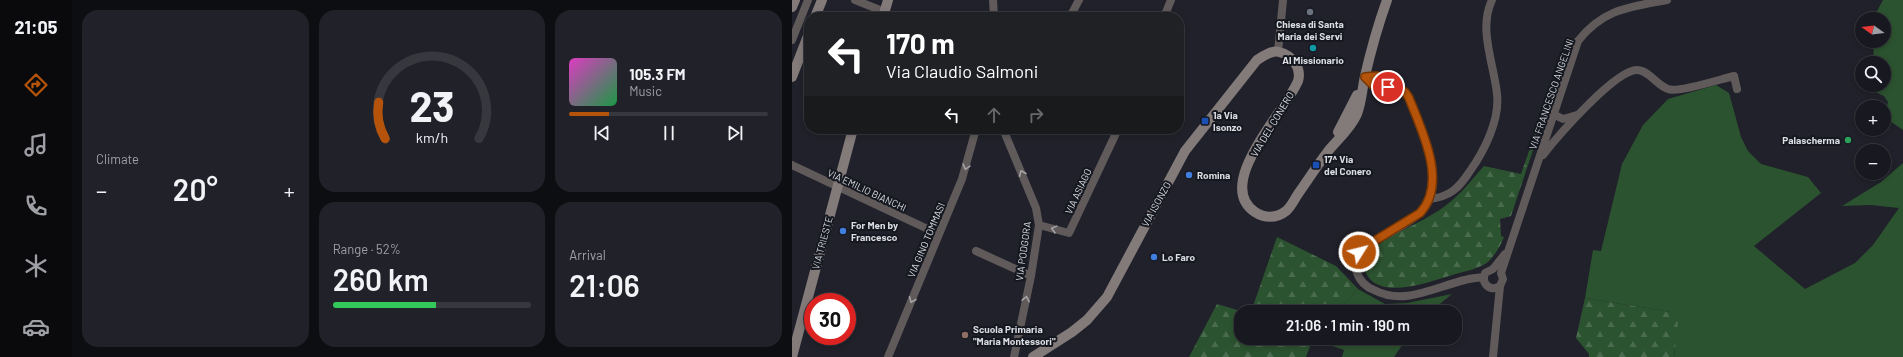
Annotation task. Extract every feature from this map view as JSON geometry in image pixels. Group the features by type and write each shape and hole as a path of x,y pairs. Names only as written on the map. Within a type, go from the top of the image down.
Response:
{"main road":[{"path":"792,7 795,0"},
{"path":"817,12 822,0"},
{"path":"885,12 888,0"},
{"name":"VIA DEL CONERO","path":"1278,52 1290,57 1298,67 1298,81 1273,119 1244,173 1241,189 1243,200 1248,207 1262,216 1272,217 1287,211 1329,150 1352,122 1361,101 1365,77 1387,0"},
{"path":"792,77 804,46"},
{"name":"VIA ISONZO","path":"1033,357 1072,332 1087,320 1107,297 1185,151 1257,60 1269,53 1278,52"},
{"name":"VIA TRIESTE","path":"792,357 852,134"}],"street":[{"path":"792,40 808,0"},
{"path":"855,0 880,12"},
{"path":"993,0 994,12"},
{"path":"1073,12 1079,0"},
{"path":"1166,12 1171,0"},
{"path":"1278,52 1282,0"},
{"path":"1430,199 1443,198 1461,185 1474,166 1492,127 1496,112 1497,94 1489,51 1487,24 1488,8 1492,0"},
{"name":"VIA FRANCESCO ANGELINI","path":"1492,357 1500,286 1503,279 1501,273 1508,248 1539,161 1578,42 1586,31 1606,16 1621,9 1667,0"},
{"path":"1539,161 1562,132 1579,114 1627,72 1638,70 1648,75 1668,90 1678,90 1734,76 1737,88"},
{"path":"1365,77 1377,76 1405,92 1409,98 1430,158 1433,181 1430,199 1420,213 1359,252 1356,266 1363,283 1379,293 1389,297 1401,297 1466,280 1484,278"},
{"path":"1554,114 1563,119 1579,114"},
{"path":"1551,123 1562,132"},
{"name":"VIA GINO TOMMASI","path":"888,357 962,179 975,134"},
{"name":"VIA PODGORA","path":"1005,134 1036,208 1039,225 1031,276 1014,357"},
{"name":"VIA ASIAGO","path":"1039,225 1069,233 1116,134"},
{"name":"VIA EMILIO BIANCHI","path":"792,165 934,232"},
{"name":"VIA FRANCESCO ANGELINI","path":"1496,321 1491,288 1485,284 1484,278 1487,271 1493,269 1508,248"},
{"path":"976,251 1031,276"},
{"path":"1493,269 1501,273"},
{"path":"1491,288 1500,286"}],"green space":[{"path":"1883,0 1903,0 1903,130 1891,122 1891,100 1887,100 1884,96 1875,92 1891,92 1891,56 1873,56 1874,48 1891,48 1891,12 1877,12"},
{"path":"1716,85 1729,93 1741,137 1748,151 1761,164 1808,177 1821,193 1754,246 1805,289 1855,263 1873,245 1899,208 1871,205 1842,206 1883,180 1891,180 1891,173 1903,163 1903,357 1674,357 1675,350 1671,312 1585,298 1593,250 1601,251 1622,164 1643,125 1668,99"},
{"path":"1535,134 1538,135 1511,216 1500,219 1501,236 1504,237 1496,252 1488,262 1472,269 1425,283 1397,288 1384,287 1374,282 1366,273 1363,259 1383,242 1428,217 1450,202 1468,185 1484,166 1521,174"},
{"path":"1277,237 1336,266 1358,289 1343,305 1253,305"},
{"path":"1358,289 1385,304 1407,303 1452,294 1439,305 1343,305"},
{"path":"1585,298 1671,312 1678,322 1674,357 1589,357 1589,354 1576,338"},
{"path":"1217,304 1234,309 1234,345 1310,345 1306,357 1189,357"},
{"path":"1329,345 1402,345 1394,357 1342,357 1344,350"}],"place":[{"name":"Chiesa di Santa Maria dei Servi","path":"1310,12"},
{"name":"Al Missionario","path":"1313,48"},
{"name":"1a Via Isonzo","path":"1205,121"},
{"name":"Palascherma","path":"1848,140"},
{"name":"17^ Via del Conero","path":"1316,165"},
{"name":"Romina","path":"1189,175"},
{"name":"For Men by Francesco","path":"843,231"},
{"name":"Lo Faro","path":"1154,257"},
{"name":"Scuola Primaria \"Maria Montessori\"","path":"965,335"}],"route":[{"path":"1359,252 1370,243 1399,227 1420,213 1426,206 1432,192 1433,171 1430,158 1409,98 1405,92 1377,76 1365,77 1374,86 1388,87"}]}
